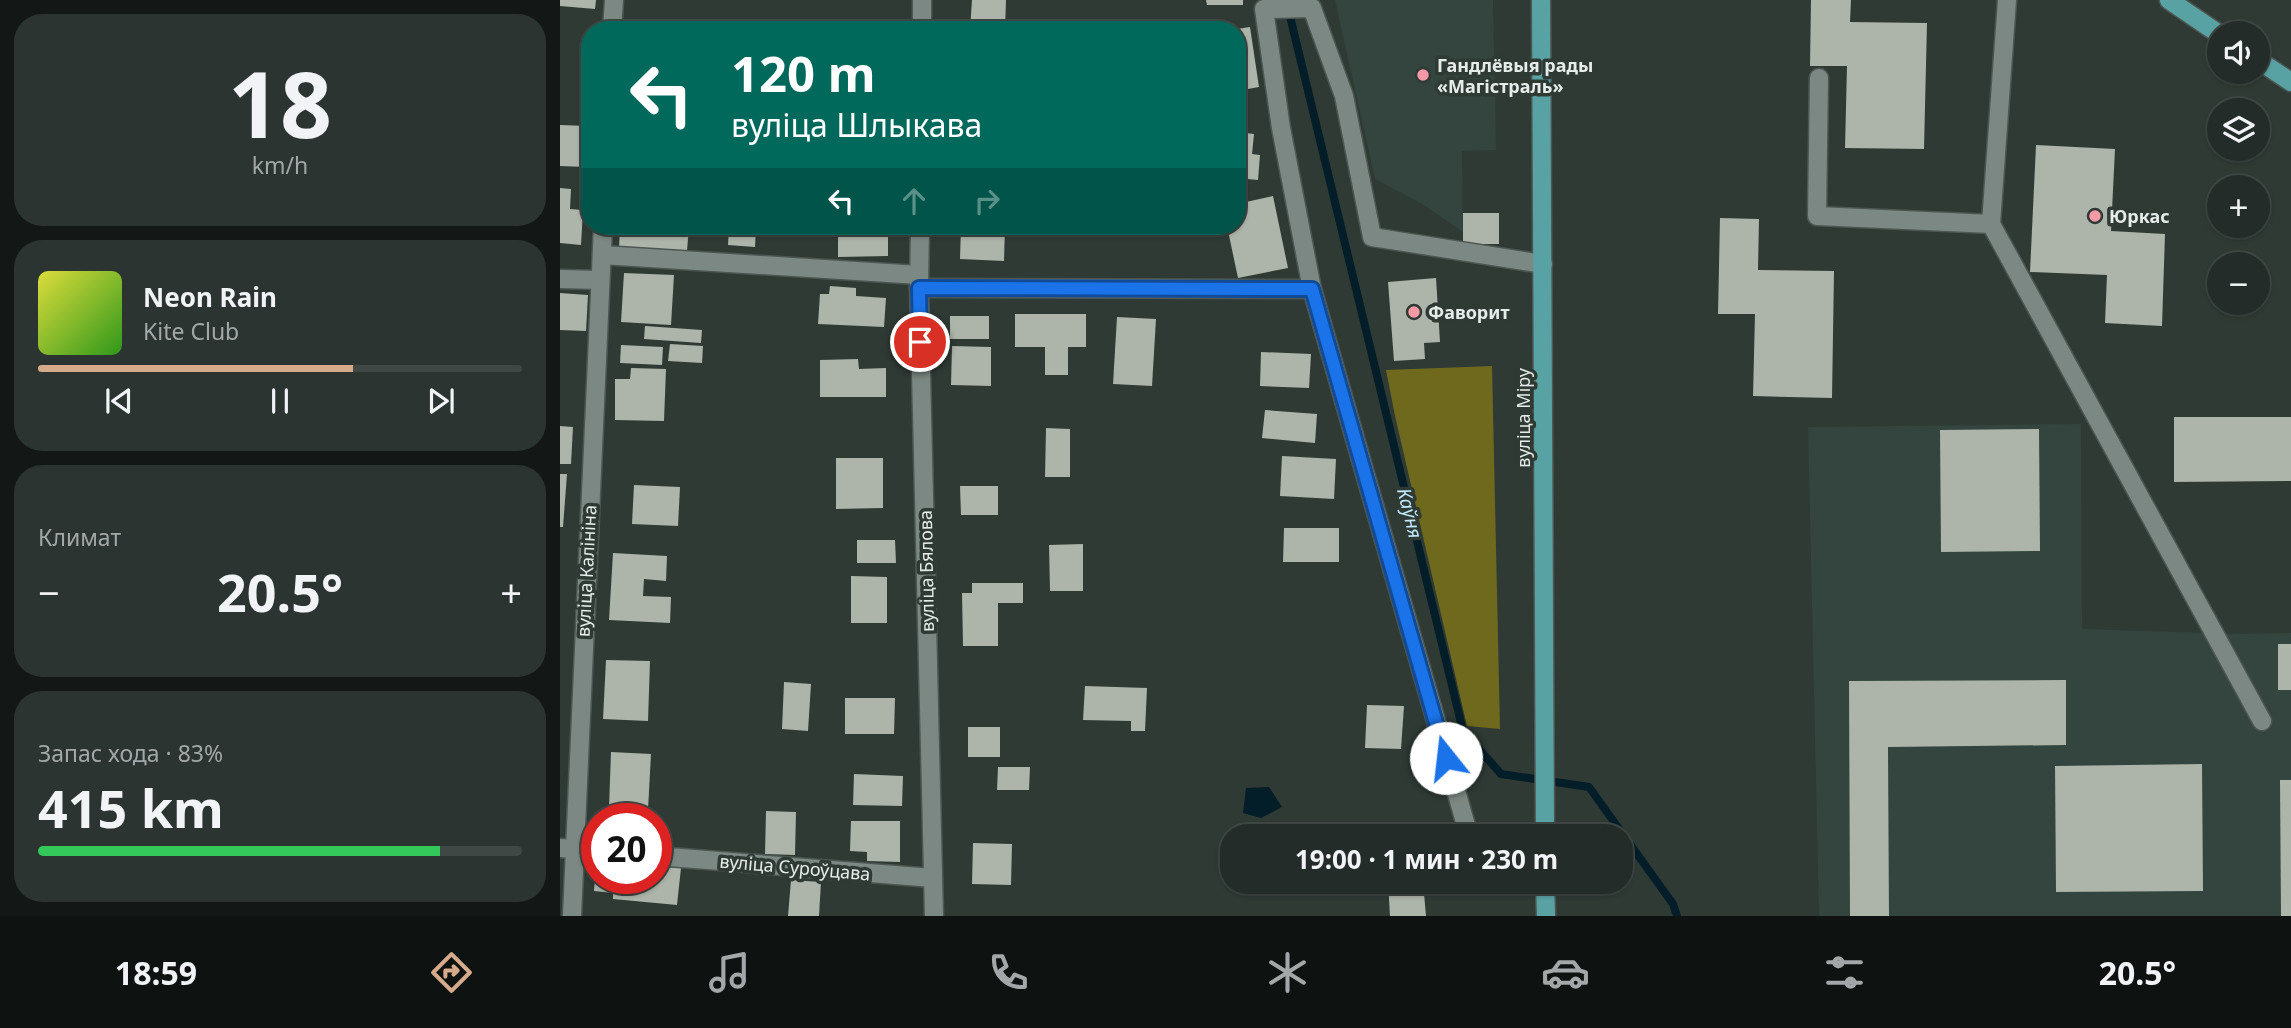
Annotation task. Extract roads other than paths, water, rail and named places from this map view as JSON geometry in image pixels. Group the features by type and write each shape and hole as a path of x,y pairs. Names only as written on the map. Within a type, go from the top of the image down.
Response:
{"main road":[{"name":"вуліца Міру","path":"1541,0 1545,824"},
{"path":"2169,0 2207,26"},
{"path":"2270,68 2291,82"},
{"path":"1545,894 1546,916"}],"street":[{"path":"613,21 614,0"},
{"path":"922,0 922,21"},
{"path":"2007,0 1991,224 2262,721"},
{"path":"1466,824 1312,289 1281,128 1264,9 1312,8 1345,96 1372,237 1543,264"},
{"path":"1819,78 1817,216 1991,224"},
{"name":"вуліца Калініна","path":"572,916 567,849 603,235"},
{"name":"вуліца Бялова","path":"920,235 934,916"},
{"path":"602,255 919,281 1312,289"},
{"path":"560,279 600,280"},
{"name":"вуліца Суроўцава","path":"672,857 933,878"}],"water":[{"path":"1269,787 1282,807 1261,818 1243,813 1246,788"}],"waterway":[{"name":"Каўня","path":"1288,8 1463,731 1501,774 1589,787 1673,904 1677,916"}],"place":[{"name":"Гандлёвыя рады «Магістраль»","path":"1423,75"},
{"name":"Юркас","path":"2095,216"},
{"name":"Фаворит","path":"1414,312"}]}
